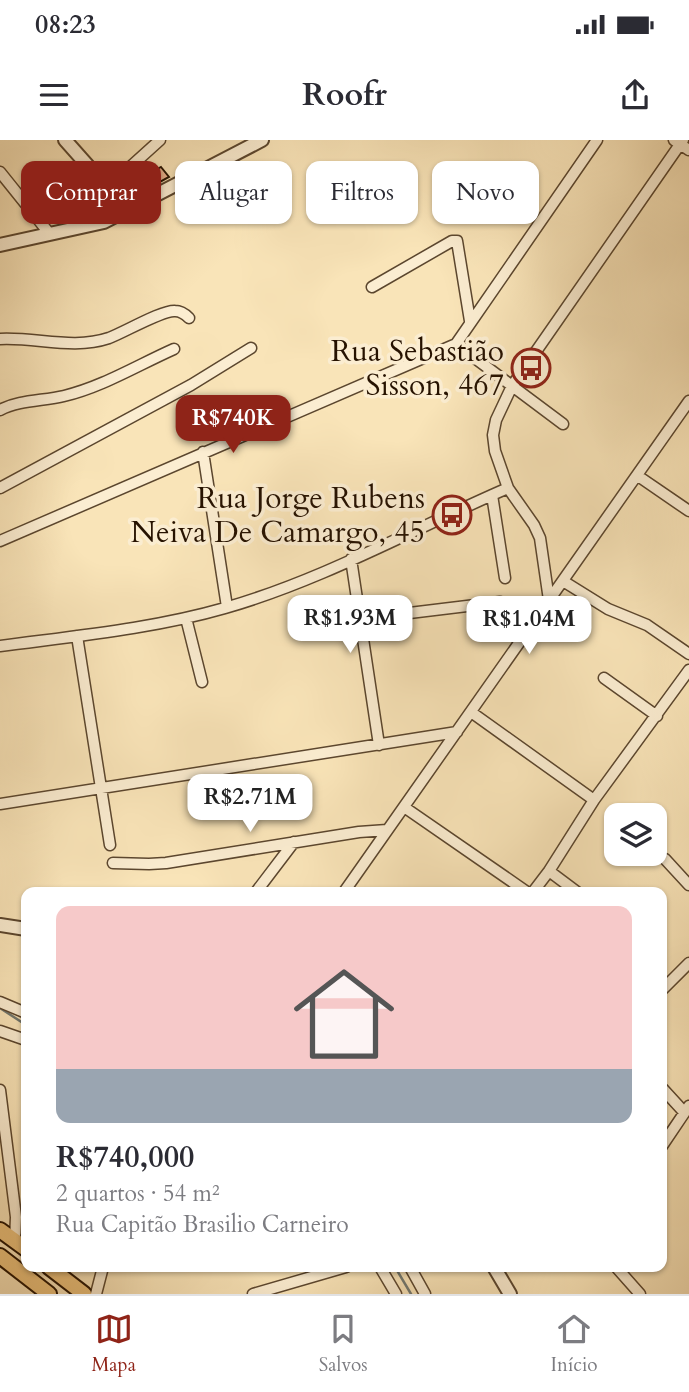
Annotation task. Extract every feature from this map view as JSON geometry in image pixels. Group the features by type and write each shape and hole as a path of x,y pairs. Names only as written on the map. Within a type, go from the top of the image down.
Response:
{"main road":[{"path":"0,1230 21,1245"},
{"path":"0,1256 49,1294"},
{"path":"55,1272 84,1294"}],"street":[{"path":"65,140 84,161"},
{"path":"137,161 160,140"},
{"path":"161,194 262,140"},
{"path":"0,541 456,344 597,140"},
{"path":"549,600 540,538 508,488 495,451 493,435 496,420 512,386 682,144"},
{"path":"0,172 49,233"},
{"path":"0,245 94,224"},
{"path":"372,287 452,241 457,241 470,321"},
{"path":"0,339 91,343 124,332 168,312 177,311 189,318"},
{"path":"456,344 563,424"},
{"path":"0,488 191,385 251,348"},
{"path":"0,410 65,396 174,349"},
{"path":"347,887 689,401"},
{"path":"203,452 227,607"},
{"path":"638,476 689,511"},
{"path":"0,646 186,618 227,607 351,559 508,488"},
{"path":"492,495 505,578"},
{"path":"351,559 379,745"},
{"path":"563,581 608,609 647,625 689,654"},
{"path":"360,619 500,602"},
{"path":"186,618 202,682"},
{"path":"77,636 110,845"},
{"path":"535,887 549,872 594,800 689,670"},
{"path":"604,678 657,716"},
{"path":"471,712 594,800"},
{"path":"0,804 457,732"},
{"path":"404,807 523,887"},
{"path":"113,863 166,863 387,830"},
{"path":"260,887 294,842"},
{"path":"667,861 689,885"},
{"path":"549,872 570,887"},
{"path":"0,925 21,928"},
{"path":"667,985 689,963"},
{"path":"0,1002 21,1011"},
{"path":"0,1031 21,1038"},
{"path":"0,1090 21,1245"},
{"path":"667,1092 686,1109 667,1138"},
{"path":"96,1294 102,1272"},
{"path":"253,1294 329,1272"},
{"path":"383,1272 396,1294"},
{"path":"413,1272 425,1294"},
{"path":"497,1272 510,1294"},
{"path":"620,1272 640,1294"},
{"path":"56,1294 64,1279"}],"building":[{"path":"161,167 169,177 161,181"}],"waterway":[{"path":"0,1008 21,1022"},
{"path":"398,1272 411,1294"}],"place":[{"name":"Rua Sebastião Sisson, 467","path":"531,368"},
{"name":"Rua Jorge Rubens Neiva De Camargo, 45","path":"452,515"}]}
